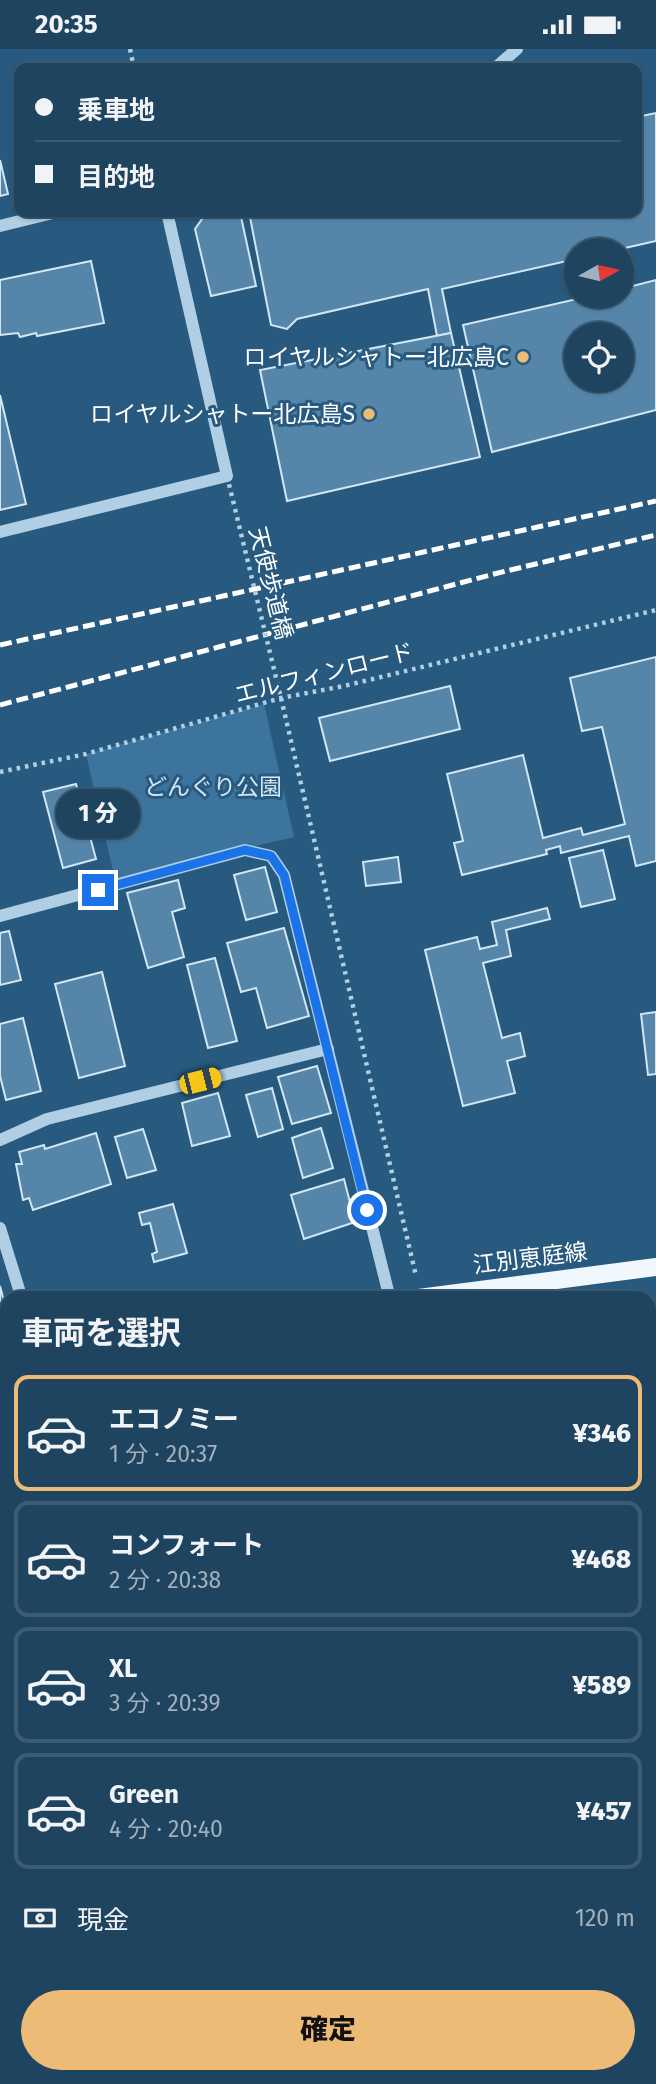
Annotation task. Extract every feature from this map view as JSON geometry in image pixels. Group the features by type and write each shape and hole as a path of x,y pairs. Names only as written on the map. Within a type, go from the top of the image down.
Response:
{"main road":[{"name":"江別恵庭線","path":"520,1291 656,1267"}],"street":[{"path":"501,63 517,49"},
{"path":"0,226 37,217"},
{"path":"0,532 227,476 168,217"},
{"path":"0,916 245,850 271,856 284,875 388,1291"},
{"path":"0,1140 47,1119 328,1049"},
{"path":"0,1228 20,1291"}],"path":[{"name":"天使歩道橋","path":"227,476 281,698 414,1291"},
{"name":"エルフィンロード","path":"0,772 86,754 281,698 344,686 656,610"}],"green space":[{"name":"どんぐり公園","path":"264,704 294,837 115,879 86,754"}],"building":[{"path":"656,113 656,241 634,246 634,238 564,238 564,262 442,289 451,333 437,336 428,289 297,319 287,329 271,325 250,217 642,217 642,116"},
{"path":"0,160 8,194 0,196"},
{"path":"203,217 241,217 256,286 211,296 195,229"},
{"path":"91,261 104,323 37,336 36,333 20,337 18,333 0,335 0,280"},
{"name":"ロイヤルシャトー北広島C","path":"656,280 656,410 492,452 463,325 564,302 564,308 634,308 634,286"},
{"name":"ロイヤルシャトー北広島S","path":"451,333 480,457 287,501 260,370"},
{"path":"0,395 26,504 0,510"},
{"path":"656,657 656,861 636,866 629,836 561,853 560,846 546,850 547,854 462,875 454,843 463,841 447,774 523,755 543,838 581,828 583,835 625,824 602,727 582,731 570,678"},
{"path":"450,686 460,729 330,761 319,718"},
{"path":"76,784 96,859 63,868 43,792"},
{"path":"603,850 615,899 581,907 569,858"},
{"path":"398,857 401,882 366,886 363,862"},
{"path":"265,867 277,912 246,920 234,875"},
{"path":"178,880 185,908 172,912 184,957 148,968 127,893"},
{"path":"547,908 550,919 506,930 511,956 483,963 502,1038 520,1033 525,1056 507,1061 515,1093 463,1106 425,950 477,937 480,949 497,945 492,922"},
{"path":"284,928 309,1016 267,1028 256,988 241,992 227,943"},
{"path":"9,931 21,980 0,985 0,933"},
{"path":"215,958 237,1041 208,1048 187,965"},
{"path":"102,972 125,1066 79,1078 55,984"},
{"path":"656,1012 656,1074 648,1075 641,1014"},
{"path":"23,1018 41,1091 6,1100 0,1076 0,1024"},
{"path":"317,1066 331,1113 292,1124 278,1077"},
{"path":"272,1088 283,1129 258,1137 246,1095"},
{"path":"218,1093 230,1136 192,1146 182,1103"},
{"path":"321,1128 333,1168 303,1178 292,1138"},
{"path":"143,1129 156,1170 127,1178 115,1137"},
{"path":"96,1133 111,1184 33,1210 29,1198 23,1200 16,1164 22,1164 19,1152 44,1145 45,1149"},
{"path":"344,1179 355,1222 304,1239 291,1195"},
{"path":"173,1204 187,1253 154,1262 152,1254 157,1252 150,1223 142,1225 139,1213"}],"railway":[{"path":"0,645 656,501"},
{"path":"0,705 494,574 656,535"}],"place":[{"name":"ロイヤルシャトー北広島C","path":"523,357"},
{"name":"ロイヤルシャトー北広島S","path":"369,414"}],"route":[{"path":"98,890 245,850 271,856 284,875 367,1210"}]}
